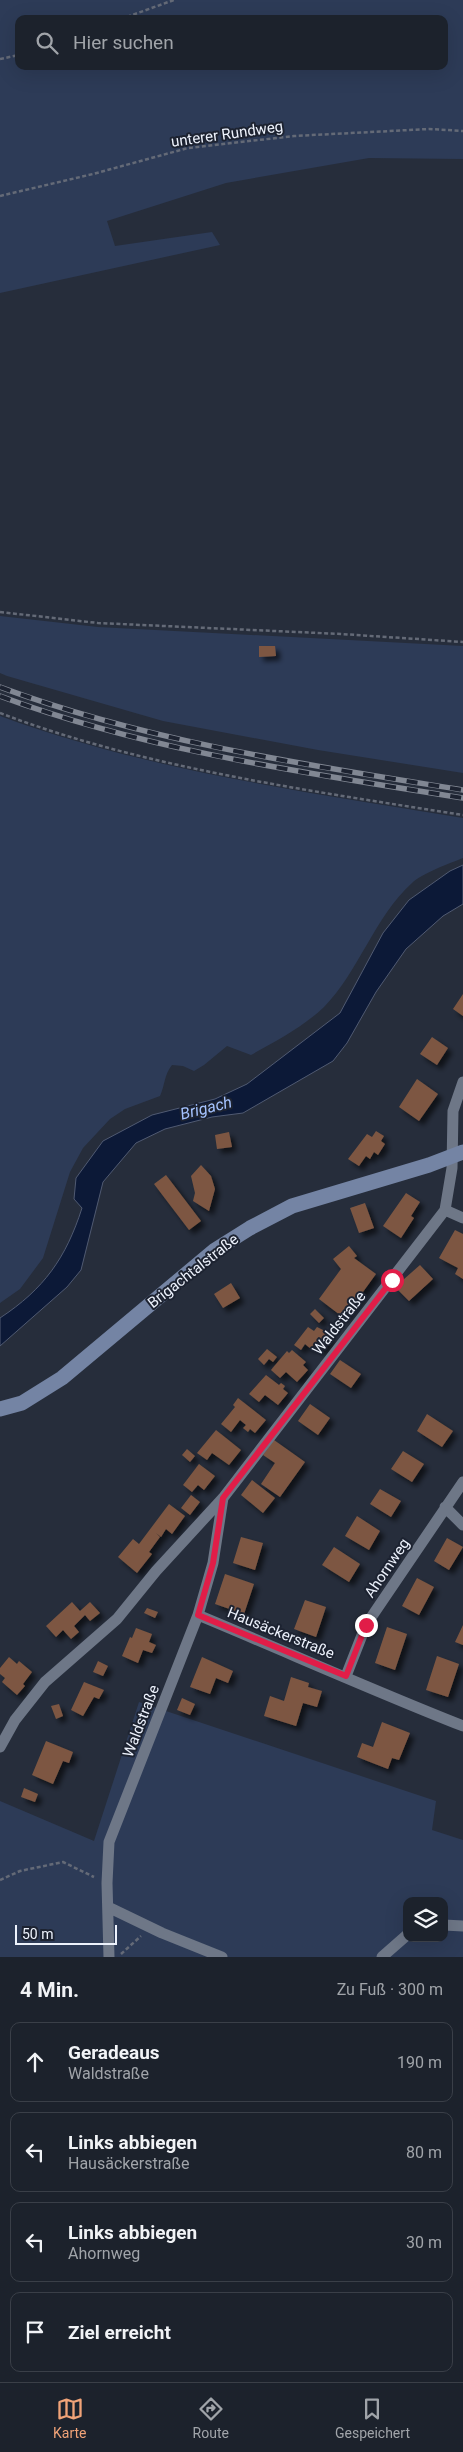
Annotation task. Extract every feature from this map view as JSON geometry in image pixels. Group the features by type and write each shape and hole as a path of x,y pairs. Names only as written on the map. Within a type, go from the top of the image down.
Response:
{"street":[{"name":"Waldstraße","path":"0,1747 15,1720 46,1682 117,1619 156,1570 223,1498 444,1210 457,1154 453,1111 463,1082"},
{"name":"Brigachtalstraße","path":"0,1409 22,1403 62,1378 215,1250 250,1228 292,1206 457,1154"},
{"path":"444,1210 463,1218"},
{"name":"Ahornweg","path":"346,1676 366,1625 463,1482"},
{"name":"Waldstraße","path":"109,1957 107,1883 109,1842 198,1615 213,1563 223,1498"},
{"path":"445,1507 463,1525"},
{"name":"Hausäckerstraße","path":"198,1615 346,1676 380,1694 463,1726"},
{"path":"108,1907 162,1933 222,1957"},
{"path":"448,1925 463,1926"},
{"path":"382,1957 403,1939"}],"path":[{"path":"132,15 174,0"},
{"path":"0,59 15,56"},
{"name":"unterer Rundweg","path":"0,196 93,174 188,148 294,136 429,129 463,131"},
{"path":"0,612 98,623 463,642"},
{"path":"0,713 58,732 183,765 463,815"},
{"path":"0,1880 20,1871 63,1862 107,1883"},
{"path":"118,1957 141,1936 162,1933"}],"shaded area":[{"path":"0,0 463,0 463,159 369,158 226,183 107,221 115,246 212,232 220,245 0,293"},
{"path":"0,616 98,627 463,646 463,773 318,750 163,721 7,676 0,673"},
{"path":"0,716 56,735 171,766 287,789 463,818 463,858 422,876 399,896 336,993 324,1007 307,1021 251,1055 227,1046 194,1071 183,1066 172,1065 167,1073 160,1096 125,1109 110,1119 83,1148 70,1172 43,1258 20,1289 0,1303"},
{"path":"139,1702 436,1801 432,1830 463,1840 463,1957 0,1957 0,1801 94,1841"}],"water":[{"name":"Brigach","path":"463,865 463,904 443,916 406,949 376,992 347,1043 333,1061 243,1113 212,1117 165,1129 136,1143 103,1182 81,1270 67,1287 0,1346 0,1318 16,1307 41,1284 52,1271 69,1242 82,1208 74,1199 76,1178 103,1141 152,1115 215,1099 247,1084 340,1013 383,933 409,900 450,871"}],"building":[{"path":"259,646 275,646 276,656 259,657"},
{"path":"463,994 463,1016 453,1009"},
{"path":"432,1037 448,1048 437,1065 420,1054"},
{"path":"417,1079 438,1094 419,1121 399,1107"},
{"path":"376,1131 384,1136 381,1141 385,1144 378,1155 374,1152 370,1159 366,1156 359,1166 348,1159 367,1134 372,1137"},
{"path":"229,1132 232,1147 217,1149 215,1135"},
{"path":"201,1165 211,1176 215,1189 209,1211 193,1201 195,1193 191,1176"},
{"path":"166,1175 201,1221 189,1230 154,1184"},
{"path":"406,1193 420,1202 411,1216 414,1218 401,1238 383,1226"},
{"path":"365,1203 374,1228 359,1233 350,1208"},
{"path":"455,1230 463,1234 463,1279 455,1274 458,1268 439,1258"},
{"path":"349,1246 357,1256 354,1258 376,1274 344,1318 319,1299 341,1269 333,1259"},
{"path":"420,1265 433,1279 409,1301 395,1287"},
{"path":"231,1283 240,1298 223,1308 214,1294"},
{"path":"315,1309 324,1318 319,1323 310,1314"},
{"path":"308,1327 314,1331 317,1327 329,1333 327,1335 331,1338 321,1351 313,1345 311,1349 305,1344 301,1350 294,1345"},
{"path":"267,1349 277,1357 273,1362 269,1359 264,1365 258,1359"},
{"path":"292,1350 306,1362 303,1365 308,1370 297,1382 286,1372 280,1378 271,1370 287,1351 289,1353"},
{"path":"340,1360 361,1374 351,1388 330,1374"},
{"path":"266,1375 279,1385 281,1383 285,1386 283,1389 288,1393 278,1405 265,1395 259,1402 249,1394"},
{"path":"238,1398 266,1420 255,1433 250,1429 248,1432 243,1428 246,1425 240,1420 231,1432 221,1424 235,1407 233,1405"},
{"path":"310,1404 330,1418 318,1435 298,1421"},
{"path":"427,1414 453,1431 442,1447 417,1431"},
{"path":"216,1430 241,1450 229,1465 212,1453 207,1460 197,1453"},
{"path":"274,1440 305,1462 280,1497 261,1484 275,1463 263,1455"},
{"path":"187,1449 195,1456 190,1462 182,1455"},
{"path":"403,1451 424,1464 412,1482 391,1469"},
{"path":"199,1464 215,1476 204,1490 198,1485 192,1492 183,1485"},
{"path":"252,1480 275,1498 263,1513 241,1495"},
{"path":"380,1489 401,1501 391,1517 370,1504"},
{"path":"191,1495 200,1502 190,1515 181,1508"},
{"path":"169,1504 185,1516 172,1534 166,1529 161,1537 156,1533 160,1537 149,1552 152,1554 137,1573 118,1557 133,1539 139,1544"},
{"path":"357,1516 380,1531 369,1550 345,1536"},
{"path":"241,1537 263,1543 255,1570 233,1563"},
{"path":"447,1538 463,1547 449,1570 434,1561"},
{"path":"334,1547 360,1564 349,1582 322,1565"},
{"path":"225,1574 254,1584 244,1614 215,1604"},
{"path":"417,1578 434,1587 419,1615 402,1606"},
{"path":"305,1600 326,1607 316,1637 294,1629"},
{"path":"72,1602 80,1611 90,1602 100,1613 90,1621 85,1615 74,1626 79,1632 71,1639 63,1630 56,1637 46,1626"},
{"path":"147,1608 158,1612 155,1618 144,1613"},
{"path":"463,1625 463,1645 455,1642"},
{"path":"387,1627 407,1634 395,1670 375,1663"},
{"path":"136,1628 152,1634 149,1642 156,1645 152,1653 143,1650 138,1663 122,1656"},
{"path":"437,1656 459,1664 448,1697 426,1690"},
{"path":"9,1657 17,1664 19,1661 32,1672 23,1684 25,1686 17,1695 2,1682 5,1678 0,1674 0,1668"},
{"path":"202,1657 233,1671 228,1683 216,1678 210,1694 190,1687"},
{"path":"98,1661 108,1666 103,1676 93,1672"},
{"path":"291,1677 309,1683 308,1687 322,1691 317,1707 303,1703 296,1726 264,1716 270,1696 284,1701"},
{"path":"84,1682 104,1690 99,1699 94,1697 83,1716 71,1710"},
{"path":"182,1698 195,1704 190,1715 177,1710"},
{"path":"59,1704 63,1716 56,1719 51,1706"},
{"path":"382,1722 410,1733 399,1760 392,1758 388,1769 357,1757 362,1743 373,1747"},
{"path":"46,1741 73,1752 69,1763 63,1761 53,1784 32,1775"},
{"path":"24,1788 38,1794 35,1802 21,1797"}],"railway":[{"path":"0,687 113,723 229,750 463,790"},
{"path":"0,696 113,732 170,746 287,769 463,798"}],"route":[{"path":"366,1625 346,1676 198,1615 213,1563 223,1498 314,1378 392,1280"}]}
